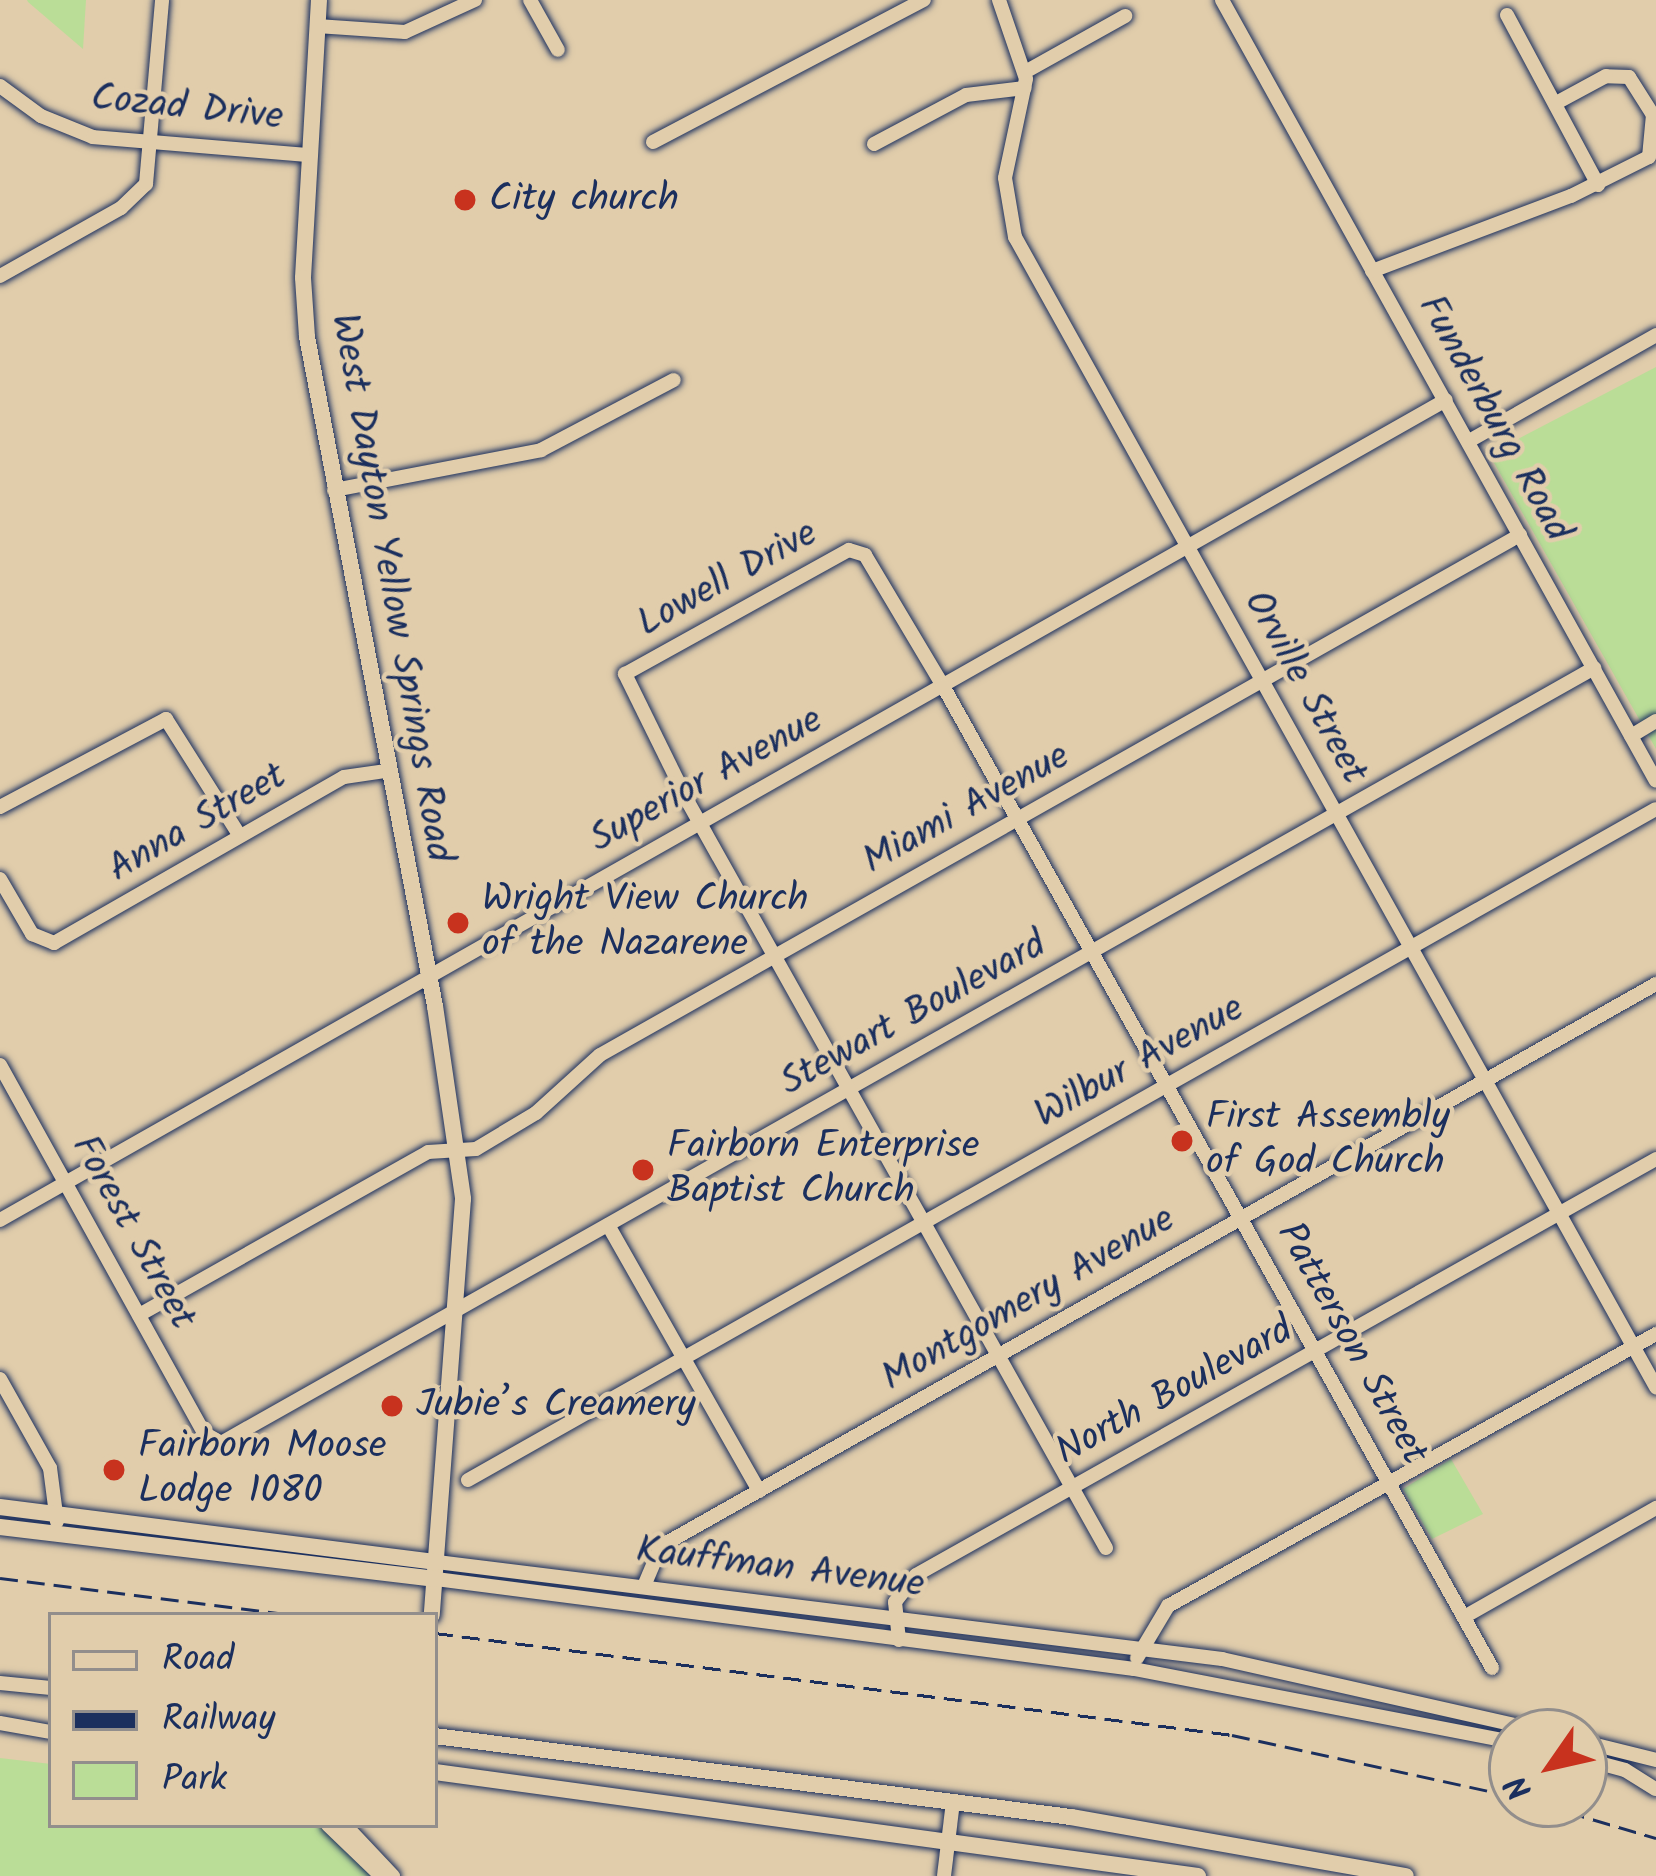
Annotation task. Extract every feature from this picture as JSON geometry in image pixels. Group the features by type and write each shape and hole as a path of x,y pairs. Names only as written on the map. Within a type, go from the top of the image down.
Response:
{"main road":[{"name":"West Dayton Yellow Springs Road","path":"319,0 304,315 385,771 430,979 457,1151 464,1233 432,1612"},
{"name":"Kauffman Avenue","path":"0,1507 436,1570"},
{"name":"Kauffman Avenue","path":"0,1527 436,1570"},
{"path":"438,1736 953,1802 1406,1876"},
{"path":"438,1772 1198,1876"}],"street":[{"path":"0,276 133,200 149,177 162,0"},
{"path":"317,26 405,32 476,0"},
{"path":"530,0 558,50"},
{"path":"653,142 924,0"},
{"path":"999,0 1025,80"},
{"name":"Funderburg Road","path":"1222,0 1656,781"},
{"path":"1507,15 1598,185"},
{"path":"874,144 967,95 1025,80 1125,16"},
{"path":"1372,271 1598,185 1642,164 1653,148 1642,92 1613,74 1556,103"},
{"name":"Orville Street","path":"1025,80 1006,166 1007,216 1656,1387"},
{"name":"Cozad Drive","path":"0,86 77,132 152,145 309,155"},
{"path":"1469,441 1656,334"},
{"path":"334,490 542,450 674,380"},
{"name":"Superior Avenue","path":"0,1220 1446,400"},
{"name":"Miami Avenue","path":"139,1316 428,1152 457,1151 522,1122 600,1055 1520,535"},
{"name":"Lowell Drive","path":"700,824 625,674 844,551 863,553"},
{"name":"Patterson Street","path":"863,553 1093,951 1492,1668"},
{"name":"Stewart Boulevard","path":"204,1433 228,1441 1594,668"},
{"path":"0,807 151,720 178,728 240,836"},
{"path":"1631,736 1656,721"},
{"name":"Anna Street","path":"0,879 32,934 47,944 344,777 385,771"},
{"name":"Wilbur Avenue","path":"468,1480 1656,809"},
{"path":"700,824 1001,1353 1106,1548"},
{"name":"Montgomery Avenue","path":"644,1586 661,1546 1656,984"},
{"name":"Forest Street","path":"0,1065 204,1433"},
{"name":"North Boulevard","path":"894,1615 910,1579 1656,1159"},
{"path":"608,1226 759,1491"},
{"path":"1134,1669 1138,1651 1168,1606 1656,1334"},
{"path":"0,1379 50,1468 58,1514 56,1534"},
{"path":"1464,1617 1656,1508"},
{"name":"Kauffman Avenue","path":"436,1570 644,1586 894,1615 1305,1673 1488,1718"},
{"name":"Kauffman Avenue","path":"436,1570 899,1640 1134,1669 1488,1737"},
{"path":"894,1615 899,1640"},
{"path":"0,1683 48,1688"},
{"path":"0,1724 48,1732"},
{"path":"1608,1749 1656,1764 1655,1791"},
{"path":"1608,1765 1625,1769 1655,1791"},
{"path":"944,1876 953,1802"},
{"path":"331,1828 381,1876"},
{"path":"348,1828 393,1876"}],"green space":[{"path":"86,0 83,49 28,2"},
{"path":"1656,367 1656,749 1489,454"},
{"path":"1451,1459 1483,1514 1432,1539 1403,1489"},
{"path":"0,1758 48,1764 48,1828 323,1828 372,1876 0,1876"}],"railway":[{"path":"0,1578 270,1612"},
{"path":"438,1633 1232,1735 1488,1791"},
{"path":"1608,1824 1656,1838"}],"place":[{"name":"City church","path":"465,200"},
{"name":"Wright View Church of the Nazarene","path":"458,923"},
{"name":"First Assembly of God Church","path":"1182,1141"},
{"name":"Fairborn Enterprise Baptist Church","path":"643,1170"},
{"name":"Jubie’s Creamery","path":"392,1406"},
{"name":"Fairborn Moose Lodge 1080","path":"114,1470"}]}
